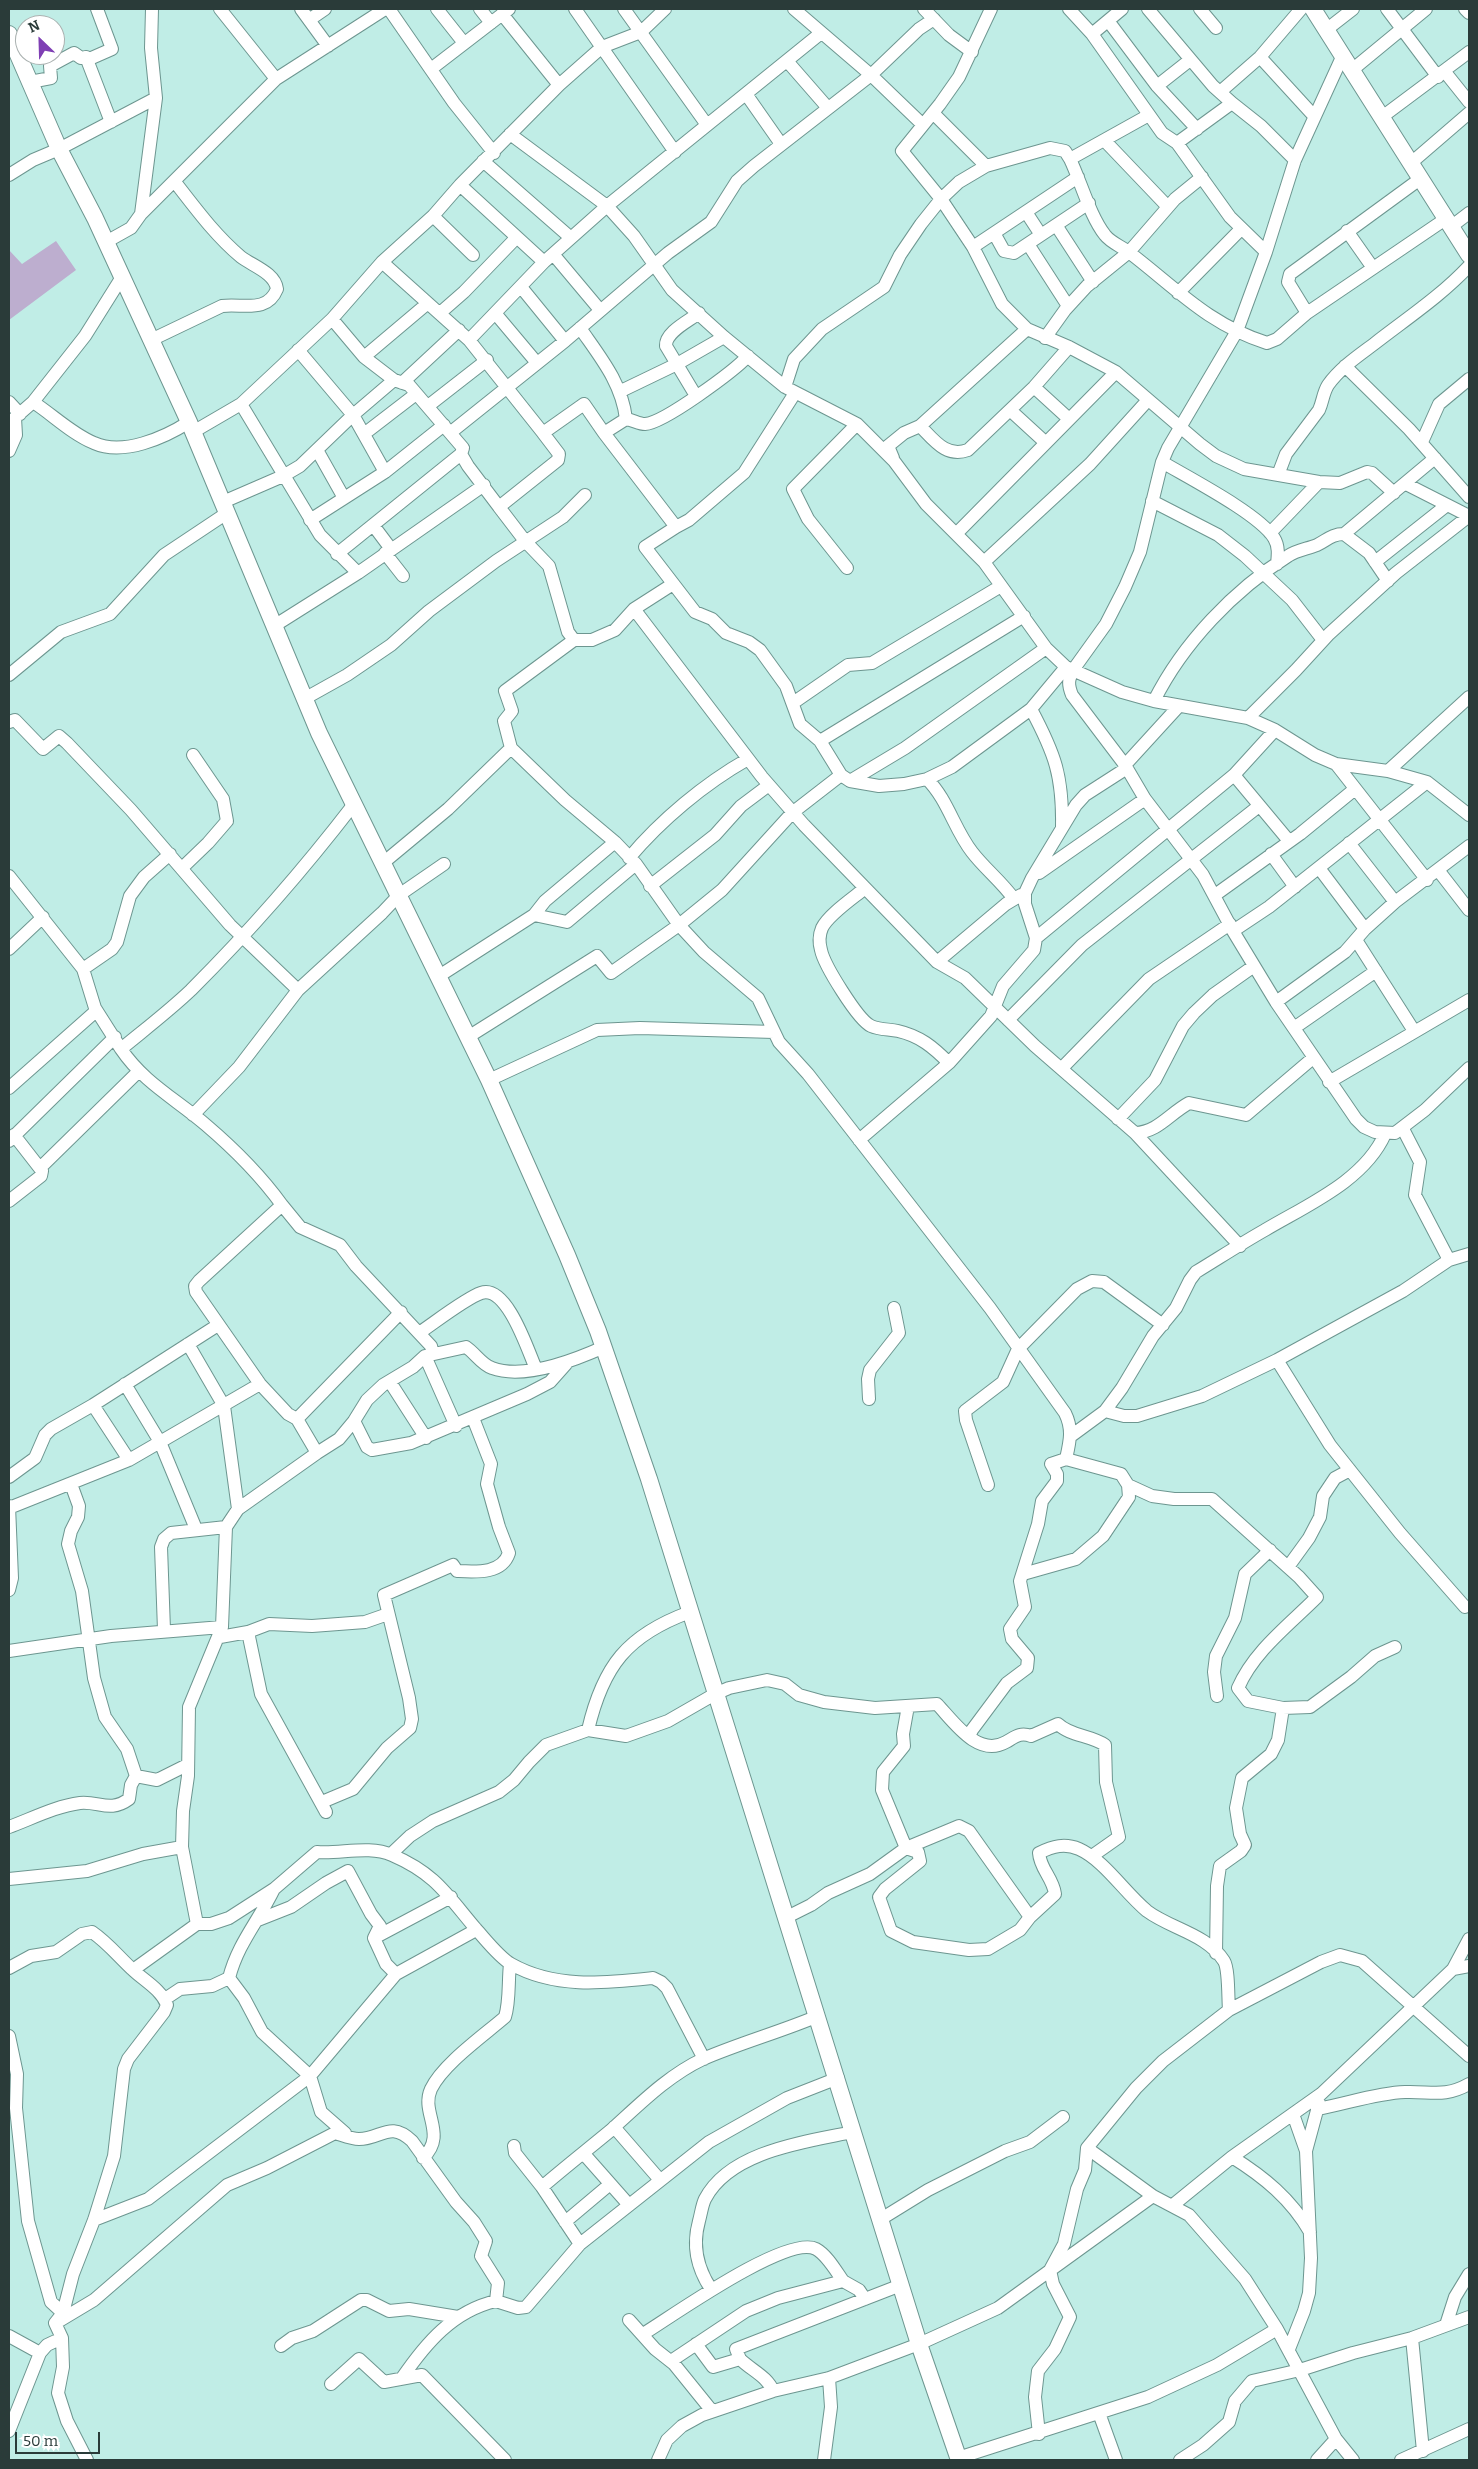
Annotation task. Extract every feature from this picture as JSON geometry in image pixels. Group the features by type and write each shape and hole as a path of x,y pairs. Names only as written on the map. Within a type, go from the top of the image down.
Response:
{"street":[{"path":"87,60 112,48 97,9"},
{"path":"141,214 156,98 151,48 152,9"},
{"path":"220,9 276,79"},
{"path":"301,9 328,46"},
{"path":"309,20 324,9"},
{"path":"106,242 131,228 141,214 276,79 387,9 454,103 494,153"},
{"path":"437,9 464,43"},
{"path":"480,9 491,23"},
{"path":"575,9 675,152"},
{"path":"624,9 707,125"},
{"path":"33,402 94,444 112,447 131,445 191,427 241,404 332,319 382,262 433,216 460,185 494,153 510,134 559,85 602,47 641,32 666,9"},
{"path":"794,9 871,75 922,124"},
{"path":"924,9 949,35 972,52"},
{"path":"991,9 959,77 902,151 941,199 973,247 1002,304 1027,329 1069,347 1116,372 1216,456 1244,469 1319,482 1340,483 1367,472 1372,473 1394,493"},
{"path":"1069,9 1092,34 1162,133 1176,143 1216,199 1242,229 1266,252"},
{"path":"1092,34 1109,22 1122,9"},
{"path":"1148,9 1190,60 1220,92 1261,126 1295,160"},
{"path":"1200,9 1216,28"},
{"path":"1220,92 1260,57 1301,9"},
{"path":"1313,9 1469,255"},
{"path":"1326,30 1353,9"},
{"path":"1388,9 1402,29 1469,102"},
{"path":"1352,70 1426,9"},
{"path":"1466,9 1469,13"},
{"path":"431,69 505,12 559,85"},
{"path":"310,520 385,472 508,387 565,341 654,264 711,222 737,181 781,144 871,75 919,29 934,19"},
{"path":"1109,22 1157,86 1197,129"},
{"path":"469,340 548,258 608,206 821,33"},
{"path":"9,34 59,149 106,242 191,427 319,733 489,1080 567,1255 604,1347 649,1479 785,1918 838,2078 901,2285 958,2459 1148,2397 1195,2376 1277,2329"},
{"path":"1382,117 1469,52"},
{"path":"30,82 51,78 50,66 74,53 87,60 111,122"},
{"path":"1342,55 1295,160 1266,252 1253,282 1237,331 1180,427 1162,462 1140,552 1106,624 1069,669 1030,710 966,758 926,779 879,786 846,778 820,742 800,724 786,686 760,650 749,642 726,633 712,619 695,612 645,548 689,520 744,473 790,390 794,359 822,329 884,286 905,247 941,199 959,182 986,166 1050,148 1066,151 1107,238 1129,252 1198,310 1220,324 1237,331 1267,343 1272,342 1307,313 1373,268 1449,222 1469,213"},
{"path":"1260,57 1314,116"},
{"path":"1157,86 1190,60"},
{"path":"787,61 828,108"},
{"path":"746,94 781,144"},
{"path":"9,175 33,160 59,149 156,98"},
{"path":"1176,143 1232,103"},
{"path":"933,113 986,166"},
{"path":"1411,163 1469,113"},
{"path":"1070,159 1149,115"},
{"path":"510,134 608,206 634,236 672,290 724,337 790,390 857,424 894,461 926,504 984,562 1046,648 1069,669 1122,692 1154,701 1178,707 1248,718 1275,730 1315,755 1336,764 1388,771 1427,782 1469,815"},
{"path":"1105,141 1168,207"},
{"path":"483,162 571,238"},
{"path":"973,247 1078,177"},
{"path":"1045,338 1068,306 1092,282 1129,252 1168,207 1202,177"},
{"path":"1307,313 1288,282 1288,277 1347,231 1420,179"},
{"path":"151,340 222,306 232,304 258,306 267,303 277,289 276,283 266,273 241,257 211,229 175,182"},
{"path":"460,185 517,237 548,258 600,310"},
{"path":"994,233 1004,251 1014,253 1089,203"},
{"path":"1026,212 1041,235"},
{"path":"433,216 472,255"},
{"path":"1056,225 1092,282"},
{"path":"1178,293 1242,229"},
{"path":"1347,231 1373,268"},
{"path":"440,313 464,292 517,237"},
{"path":"1028,244 1068,306"},
{"path":"382,262 469,340 508,387 558,454 558,460 499,507"},
{"path":"1278,475 1286,454 1323,403 1324,392 1345,366 1425,304 1469,266"},
{"path":"15,418 33,402 95,321 122,277"},
{"path":"521,286 565,341"},
{"path":"364,357 428,303"},
{"path":"495,313 537,363"},
{"path":"696,396 666,346 666,340 669,335 699,313"},
{"path":"332,319 364,357 398,382 409,385 463,448 461,454 337,554"},
{"path":"580,328 617,382 621,391 626,419"},
{"path":"894,461 888,446 904,433 920,426 1027,329"},
{"path":"9,675 61,632 110,614 164,555 225,507 300,466 353,415 398,382 459,330"},
{"path":"621,391 677,364 724,337"},
{"path":"920,426 937,443 950,452 959,453 968,450 1034,387 1069,347"},
{"path":"298,350 353,415 385,472"},
{"path":"604,434 626,419 647,424 673,413 738,366 748,356"},
{"path":"428,406 486,360"},
{"path":"1345,366 1422,442 1469,497"},
{"path":"956,534 1116,372"},
{"path":"1422,442 1438,404 1469,379"},
{"path":"1034,387 1069,419"},
{"path":"364,434 416,394"},
{"path":"984,562 1090,464 1148,400"},
{"path":"9,402 15,418 16,435 9,451"},
{"path":"241,404 320,535 358,573"},
{"path":"543,433 584,404 604,434 676,527"},
{"path":"1010,410 1046,443"},
{"path":"847,568 808,518 793,489 857,424"},
{"path":"317,450 344,498"},
{"path":"461,454 525,541 548,566 568,632 574,640"},
{"path":"1154,701 1178,661 1218,612 1238,592 1289,555 1318,544 1330,536 1344,534 1435,458"},
{"path":"1162,462 1244,511 1270,533 1277,544 1277,564"},
{"path":"1270,533 1319,482"},
{"path":"1248,718 1323,640 1388,580 1469,516 1406,484"},
{"path":"274,626 358,573 484,485"},
{"path":"304,699 347,676 391,645 430,611 525,541 563,516 585,494"},
{"path":"1152,501 1218,535 1245,556 1263,575 1292,600 1323,640"},
{"path":"1376,562 1448,505"},
{"path":"372,525 403,576"},
{"path":"1344,534 1357,541 1376,562 1388,580"},
{"path":"674,584 634,609 615,630 604,637 592,640 574,640 505,691 512,711 504,722 511,748 565,800 615,842 632,861 680,925 704,952 758,998 778,1042 808,1074 990,1308 1065,1413 1071,1425 1071,1436 1066,1459"},
{"path":"793,703 848,666 872,663 1001,586"},
{"path":"634,609 748,759 792,813 937,962 965,978 995,1009 1135,1133 1240,1246"},
{"path":"820,742 1024,616"},
{"path":"468,1037 597,956 611,973 680,925 722,890 792,813 846,778 904,748 1046,648"},
{"path":"1069,669 1068,687 1072,696 1126,766 1145,799 1191,859 1215,895 1231,928 1276,1002 1329,1082 1364,1127 1385,1134 1395,1133 1403,1128 1469,1068"},
{"path":"1388,771 1469,697"},
{"path":"937,962 954,945 1020,896 1085,795 1126,766 1178,707"},
{"path":"1030,710 1048,744 1059,775 1062,789 1062,830"},
{"path":"9,722 14,720 43,749 59,736 67,743 170,854 241,936 298,990"},
{"path":"1036,938 1234,775 1275,730"},
{"path":"383,862 448,809 511,748"},
{"path":"182,868 228,821 223,799 194,755"},
{"path":"534,915 567,922 632,861 656,828 727,771 748,759"},
{"path":"1336,764 1427,880"},
{"path":"1234,775 1289,842"},
{"path":"859,1140 949,1062 995,1009 1003,986 1034,950 1036,938 1025,904 1020,896 1000,880 972,852 942,798 926,779"},
{"path":"1062,1068 1149,979 1295,887 1427,782"},
{"path":"650,886 715,834 741,806 769,785"},
{"path":"1215,895 1289,842 1355,789"},
{"path":"1032,878 1145,799"},
{"path":"121,1049 189,991 241,936 328,838 354,804"},
{"path":"1008,1020 1082,945 1259,806"},
{"path":"439,976 534,915 545,901 615,842"},
{"path":"1349,843 1395,902"},
{"path":"1276,1002 1345,952 1365,929 1395,902 1427,880 1469,846"},
{"path":"83,968 112,950 117,942 130,896 144,877 170,854"},
{"path":"1271,854 1295,887"},
{"path":"193,1115 239,1067 298,990 399,895 444,864"},
{"path":"1319,868 1365,929"},
{"path":"1438,870 1467,901"},
{"path":"9,876 13,890 44,917 83,968 96,1011 115,1037 121,1049 139,1071 168,1097 205,1124 251,1169 300,1227 340,1245 346,1250 356,1266 431,1346 429,1355 456,1426"},
{"path":"864,888 824,923 819,935 821,952 843,993 862,1019 875,1028 913,1035 928,1042 949,1062"},
{"path":"9,949 44,917"},
{"path":"1356,940 1414,1031"},
{"path":"1118,1119 1155,1080 1183,1026 1194,1012 1214,994 1254,966"},
{"path":"1294,1028 1376,971"},
{"path":"1329,1082 1469,1000"},
{"path":"9,1088 96,1011"},
{"path":"489,1080 597,1030 640,1028 774,1032"},
{"path":"9,1201 41,1176 40,1167 11,1138 115,1037"},
{"path":"1135,1133 1146,1132 1160,1125 1189,1104 1246,1115 1313,1058"},
{"path":"40,1167 139,1071"},
{"path":"1403,1128 1420,1162 1415,1195 1449,1260"},
{"path":"1071,1436 1104,1411 1162,1325 1176,1308 1193,1276 1327,1194 1362,1167 1379,1147 1385,1134"},
{"path":"282,1205 195,1286 196,1292 260,1384 288,1414 297,1419 317,1453"},
{"path":"1104,1411 1124,1416 1146,1413 1202,1396 1277,1360 1403,1291 1449,1260 1469,1254"},
{"path":"988,1485 966,1420 966,1411 1003,1382 1018,1349 1077,1289 1092,1281 1104,1282 1162,1325"},
{"path":"419,1333 481,1293 496,1294 506,1304 536,1369"},
{"path":"869,1399 868,1380 870,1370 899,1333 894,1308"},
{"path":"297,1419 401,1312"},
{"path":"9,1477 34,1458 45,1435 51,1429 94,1405 218,1324"},
{"path":"188,1344 224,1406 238,1509"},
{"path":"197,1924 182,1846 183,1811 188,1776 189,1706 221,1632 226,1527 238,1509 339,1439 354,1421 367,1400 429,1355 466,1346 493,1369 510,1371 566,1364 604,1347"},
{"path":"1277,1360 1306,1409 1350,1470 1400,1532 1465,1607"},
{"path":"354,1421 367,1447 372,1450 411,1443 456,1426 550,1382 566,1364"},
{"path":"390,1382 426,1438"},
{"path":"125,1384 160,1442 196,1529"},
{"path":"9,1590 12,1578 9,1507 72,1484 129,1460 260,1384"},
{"path":"94,1405 129,1460"},
{"path":"248,1632 261,1694 324,1807 353,1789 387,1748 410,1728 412,1719 409,1698 384,1595 452,1565 457,1571 477,1572 496,1568 506,1562 509,1553 499,1528 487,1484 490,1464 473,1418"},
{"path":"969,1737 972,1730 1007,1683 1027,1668 1028,1658 1012,1638 1010,1629 1025,1607 1020,1589 1020,1581 1028,1550 1038,1524 1042,1501 1056,1481 1057,1474 1051,1464 1066,1459 1121,1474 1128,1485 1129,1497 1121,1512 1103,1536 1086,1553 1065,1564 1023,1574"},
{"path":"1288,1566 1309,1538 1320,1517 1323,1496 1335,1478 1350,1470"},
{"path":"9,1827 81,1803 100,1806 120,1806 129,1799 131,1785 136,1776 127,1749 105,1717 94,1678 82,1591 68,1544 70,1530 78,1517 79,1506 72,1484"},
{"path":"1128,1485 1152,1496 1174,1499 1212,1499 1288,1566 1317,1597 1259,1654 1245,1672 1238,1688 1248,1701 1284,1708 1310,1707 1351,1677 1375,1656 1395,1647"},
{"path":"164,1630 161,1547 164,1539 171,1534 196,1529 226,1527"},
{"path":"1217,1696 1214,1672 1216,1656 1235,1618 1245,1574 1270,1550"},
{"path":"588,1730 593,1708 604,1680 616,1658 650,1630 690,1612"},
{"path":"9,1651 164,1630 248,1632 270,1624 312,1626 365,1622 388,1614"},
{"path":"391,1854 410,1836 433,1821 499,1792 514,1780 546,1746 588,1730 626,1736 668,1721 729,1688 767,1680 786,1684 799,1695 824,1702 875,1708 937,1704 969,1737 982,1746 996,1747 1013,1736 1025,1734 1031,1736 1058,1724 1065,1731 1094,1738 1105,1745 1106,1782 1119,1837 1092,1856"},
{"path":"908,1706 903,1734 904,1746 883,1772 882,1790 906,1848 918,1852 920,1861 885,1889 879,1897 891,1930 913,1942 969,1950 988,1949 1020,1930 1055,1894 1054,1884 1039,1861 1039,1853 1063,1845 1079,1849 1092,1856 1149,1912 1188,1932 1216,1953 1225,1962 1229,2010"},
{"path":"1216,1953 1217,1886 1220,1866 1245,1846 1240,1834 1236,1808 1242,1778 1271,1754 1278,1740 1284,1708"},
{"path":"136,1776 157,1780 187,1765"},
{"path":"785,1918 811,1905 828,1893 870,1874 906,1848 938,1836 950,1829 964,1827 969,1831 1030,1918"},
{"path":"9,1879 87,1870 143,1854 182,1846"},
{"path":"133,1970 197,1924 211,1924 228,1918 274,1889 317,1852 333,1853 365,1850 391,1854 433,1878 451,1897 476,1930 510,1964 535,1974 572,1983 600,1984 653,1978 660,1982 667,1988 704,2059"},
{"path":"258,1920 291,1908 326,1883 348,1871 371,1914 380,1926 374,1938"},
{"path":"229,1978 234,1958 244,1938 258,1920 274,1889"},
{"path":"374,1938 451,1897"},
{"path":"94,2220 148,2199 310,2076 396,1974 476,1930"},
{"path":"9,1968 32,1956 56,1952 82,1934 92,1932 111,1946 133,1970 165,1999 167,2005 164,2012 128,2059 124,2069 114,2156 94,2220 73,2274 63,2313 54,2323"},
{"path":"374,1938 386,1964 396,1974"},
{"path":"1173,2205 1232,2157 1321,2094 1453,1969 1469,1939"},
{"path":"1038,2434 1035,2397 1038,2371 1055,2350 1070,2317 1053,2284 1050,2270 1064,2244 1077,2189 1085,2170 1087,2148 1136,2088 1163,2061 1229,2010 1321,1962 1340,1955 1362,1961 1415,2006 1469,2056"},
{"path":"423,2158 429,2152 435,2135 428,2100 431,2089 448,2068 505,2017 508,2007 507,1988 510,1964"},
{"path":"1453,1969 1469,1966"},
{"path":"165,1999 180,1989 212,1986 229,1978"},
{"path":"229,1978 244,1998 262,2032 310,2076 321,2112 340,2131 359,2139"},
{"path":"542,2187 584,2154 659,2087 704,2059 780,2032 818,2016"},
{"path":"9,2036 17,2074 16,2108 28,2221 51,2302 63,2313"},
{"path":"402,2378 426,2344 458,2317 496,2301 518,2308 526,2307 580,2244 709,2142 787,2098 838,2078"},
{"path":"1317,2109 1405,2092 1436,2094 1455,2092 1469,2084"},
{"path":"1306,2151 1321,2094"},
{"path":"1288,2349 1304,2312 1309,2293 1312,2235 1306,2151 1293,2114"},
{"path":"881,2219 928,2190 1005,2151 1030,2142 1063,2117"},
{"path":"614,2127 660,2180"},
{"path":"54,2323 94,2300 227,2185 267,2168 335,2133 359,2139 391,2131 403,2132 456,2202 474,2222 486,2241 482,2256 498,2283 496,2301"},
{"path":"711,2289 701,2274 695,2248 705,2199 725,2173 745,2161 770,2152 853,2132"},
{"path":"514,2146 515,2153 542,2187 580,2244"},
{"path":"1087,2148 1153,2196 1173,2205 1198,2224 1212,2243 1245,2279 1277,2329 1336,2439 1353,2460"},
{"path":"584,2154 609,2185 629,2205"},
{"path":"1232,2157 1290,2202 1312,2235"},
{"path":"565,2222 609,2185"},
{"path":"658,2460 667,2440 682,2426 712,2411 773,2392 829,2378 920,2344 998,2308 1153,2196"},
{"path":"643,2334 711,2289 770,2258 807,2247 815,2249 823,2256 843,2281 859,2290 865,2299"},
{"path":"1446,2325 1455,2297 1469,2274"},
{"path":"671,2361 746,2312 778,2298 843,2281"},
{"path":"773,2392 767,2380 754,2373 740,2360 736,2349 901,2285"},
{"path":"281,2346 292,2338 318,2328 361,2300 367,2300 389,2311 409,2309 458,2317"},
{"path":"1180,2460 1203,2445 1229,2422 1235,2400 1252,2381 1300,2370 1353,2353 1412,2338 1469,2318"},
{"path":"629,2320 655,2349 671,2361 712,2411"},
{"path":"54,2323 62,2338 63,2367 58,2392 66,2420 87,2460"},
{"path":"9,2336 40,2353"},
{"path":"9,2431 12,2413 40,2353 47,2345 62,2338"},
{"path":"1412,2338 1423,2451"},
{"path":"696,2344 713,2367 740,2360"},
{"path":"331,2384 359,2360 384,2382 422,2375 505,2460"},
{"path":"824,2460 831,2407 829,2378"},
{"path":"1099,2413 1116,2460"},
{"path":"1401,2460 1469,2429"},
{"path":"1318,2460 1336,2439"}],"shaded area":[{"path":"56,241 76,270 9,320 9,250 22,264"}]}
